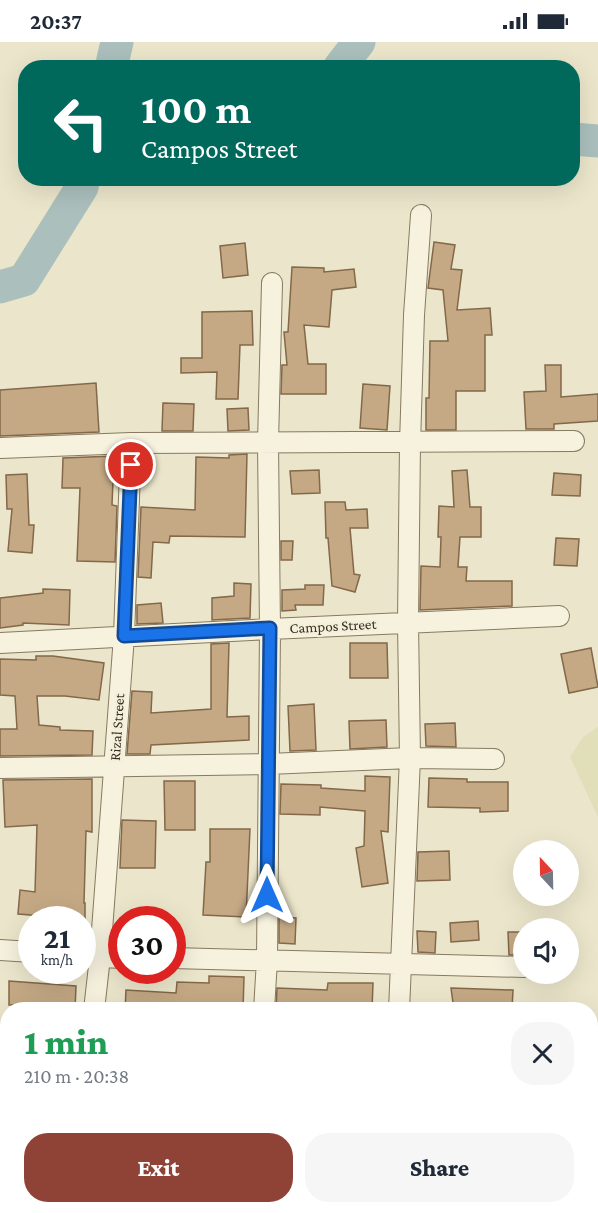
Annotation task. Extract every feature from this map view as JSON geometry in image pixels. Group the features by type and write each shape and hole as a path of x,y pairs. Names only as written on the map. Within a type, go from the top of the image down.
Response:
{"street":[{"path":"400,1002 410,758 408,622 410,444 414,315 421,214"},
{"path":"264,1002 267,960 270,628 268,443 272,283"},
{"path":"0,448 132,443 410,444 574,441"},
{"name":"Rizal Street","path":"96,916 115,765 124,636 132,443"},
{"name":"Campos Street","path":"0,644 270,628 559,616"},
{"path":"0,768 267,764 410,758 494,759"},
{"path":"0,950 18,951"},
{"path":"186,958 513,967"},
{"name":"Rizal Street","path":"93,984 94,1002"}],"green space":[{"path":"598,727 598,817 570,757 583,737"}],"building":[{"path":"434,242 455,245 451,269 462,270 457,310 490,308 492,335 485,335 485,391 456,391 456,430 426,430 430,341 448,341 443,290 428,288"},
{"path":"245,243 248,275 223,278 220,246"},
{"path":"292,267 324,268 324,272 354,269 356,287 332,290 329,327 304,325 308,364 326,364 326,394 281,394 282,365 287,365 284,332 288,332"},
{"path":"252,311 253,345 240,345 238,399 216,399 217,372 181,373 181,358 202,358 202,312"},
{"path":"545,365 561,365 561,397 598,394 598,421 554,424 554,429 526,429 524,392 546,391"},
{"path":"96,383 99,432 0,436 0,390"},
{"path":"363,384 390,386 387,430 360,428"},
{"path":"163,403 194,404 193,431 162,431"},
{"path":"248,408 249,430 228,431 227,409"},
{"path":"247,454 245,537 170,536 169,543 153,542 151,578 138,577 141,507 195,510 196,457 229,458 229,455"},
{"path":"114,456 112,505 117,506 115,562 77,561 80,488 62,488 63,458"},
{"path":"319,470 320,493 292,494 290,471"},
{"path":"467,470 470,507 481,507 481,537 460,537 458,567 467,567 466,581 512,581 512,606 420,610 421,566 440,567 439,506 454,507 452,471"},
{"path":"554,473 581,475 580,496 552,495"},
{"path":"27,474 29,525 34,525 32,553 8,551 12,509 7,509 6,475"},
{"path":"325,502 345,502 346,510 367,509 368,528 350,528 354,574 360,575 355,592 332,586 328,538 326,538"},
{"path":"556,538 579,539 577,566 554,565"},
{"path":"281,541 293,541 292,560 281,560"},
{"path":"234,583 251,584 250,618 212,620 212,598 234,596"},
{"path":"305,585 324,585 323,605 295,605 296,610 282,611 282,590 305,589"},
{"path":"43,589 70,590 69,625 23,623 23,625 0,628 0,598 43,593"},
{"path":"161,603 163,623 137,624 137,605"},
{"path":"229,643 227,717 249,716 249,740 151,745 150,754 127,754 132,691 152,692 151,713 211,709 211,644"},
{"path":"350,643 387,643 388,678 350,678"},
{"path":"591,648 598,687 569,693 561,654"},
{"path":"36,656 104,663 99,700 65,696 37,696 39,725 60,727 60,730 93,731 92,755 0,756 0,729 17,729 15,696 0,695 0,659 36,660"},
{"path":"314,704 316,750 290,751 288,706"},
{"path":"386,720 387,747 350,749 349,721"},
{"path":"455,723 456,747 426,746 425,724"},
{"path":"365,776 390,777 388,832 381,831 388,883 362,887 356,848 364,846 365,811 320,807 320,815 280,814 281,784 321,785 321,788 365,791"},
{"path":"429,778 467,779 467,782 508,782 508,811 480,812 480,808 428,807"},
{"path":"92,779 92,832 86,831 85,906 19,906 20,890 35,892 37,825 5,827 3,780"},
{"path":"164,781 195,781 195,830 165,830"},
{"path":"122,820 156,821 155,868 120,868"},
{"path":"210,829 250,829 246,917 203,915 206,862 210,862"},
{"path":"449,851 450,880 417,881 418,852"},
{"path":"279,917 296,918 295,944 279,943"},
{"path":"478,921 479,940 451,942 450,923"},
{"path":"417,931 436,932 435,953 418,952"},
{"path":"508,932 513,932 513,955 509,955"},
{"path":"209,976 244,977 243,1002 125,1002 126,990 176,993 177,984 209,983"},
{"path":"9,981 18,982 18,984 76,986 75,1002 9,1002"},
{"path":"328,983 373,983 372,1002 276,1002 277,988 327,990"},
{"path":"451,988 513,990 512,1002 453,1002"}],"waterway":[{"path":"113,60 117,42"},
{"path":"345,60 359,42"},
{"path":"580,140 598,141"},
{"path":"0,287 24,280 82,186"}],"route":[{"path":"131,465 124,636 270,628 267,895"}]}
